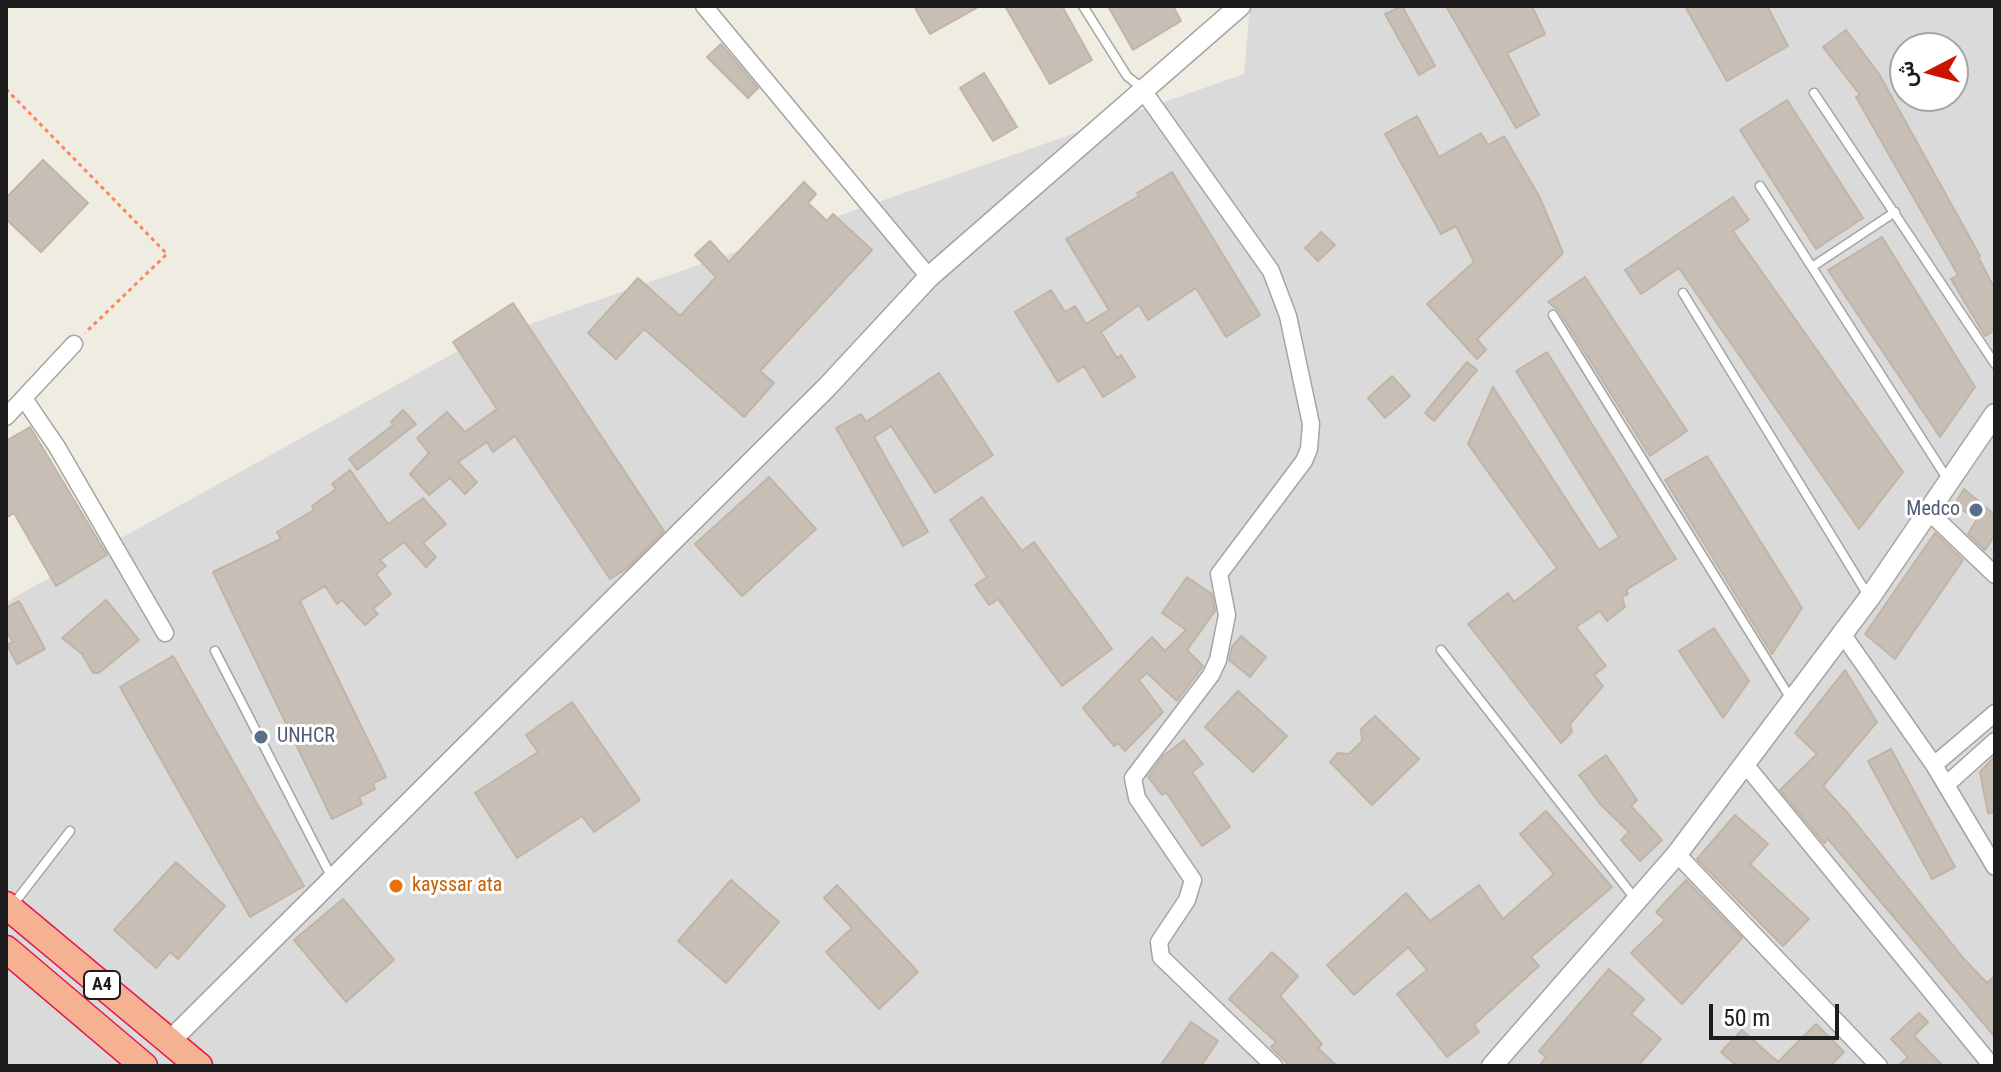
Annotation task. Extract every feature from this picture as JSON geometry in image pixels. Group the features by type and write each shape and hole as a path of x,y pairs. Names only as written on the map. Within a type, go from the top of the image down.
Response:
{"highway":[{"name":"A4","path":"8,906 199,1066"},
{"name":"A4","path":"6,949 143,1066"}],"street":[{"path":"704,6 929,277"},
{"path":"169,1042 827,387 929,277 1240,6"},
{"path":"1142,89 1271,271 1288,316 1311,424 1309,449 1304,461 1219,574 1227,615 1211,675 1135,771 1133,784 1137,798 1193,880 1191,893 1159,942 1161,957 1274,1066"},
{"path":"6,417 74,344"},
{"path":"25,400 57,447 165,633"},
{"path":"1492,1066 1677,854 1870,597 1995,414"},
{"path":"1928,511 1995,575"},
{"path":"1841,632 1934,765 1995,867"},
{"path":"1934,765 1995,713"},
{"path":"1946,785 1995,741"},
{"path":"1744,763 1992,1066"},
{"path":"1677,854 1879,1066"}],"lane":[{"path":"1083,6 1127,76 1142,89"},
{"path":"1814,93 1995,364"},
{"path":"1760,186 1948,480"},
{"path":"1812,267 1895,212"},
{"path":"1683,293 1870,597"},
{"path":"1553,315 1791,699"},
{"path":"1441,650 1636,901"},
{"path":"215,651 333,880"},
{"path":"8,906 70,831"}],"path":[{"path":"6,89 167,254 74,344"}],"shaded area":[{"path":"1250,6 1995,6 1995,1066 6,1066 6,602 467,346 1244,74"}],"building":[{"path":"914,6 980,6 930,34"},
{"path":"1005,6 1062,6 1092,60 1050,84"},
{"path":"1108,6 1173,6 1181,21 1133,50"},
{"path":"1402,6 1435,66 1419,75 1385,14"},
{"path":"1446,6 1532,6 1545,34 1507,53 1539,115 1516,128"},
{"path":"1685,6 1767,6 1788,46 1727,81"},
{"path":"1846,30 1879,74 1889,92 1889,112 1900,112 1995,289 1995,330 1985,336 1951,279 1958,275 1856,97 1860,95 1823,47"},
{"path":"721,44 758,88 748,98 707,57"},
{"path":"984,73 1017,127 993,141 960,88"},
{"path":"1787,100 1863,218 1816,249 1740,130"},
{"path":"1417,116 1439,157 1481,133 1488,145 1504,136 1540,198 1563,253 1477,339 1486,350 1477,359 1427,304 1474,262 1456,226 1441,234 1385,134"},
{"path":"43,160 88,203 41,252 6,219 6,198"},
{"path":"1172,172 1260,315 1226,337 1196,288 1148,320 1139,305 1101,332 1117,358 1121,355 1135,377 1103,397 1084,366 1058,382 1015,312 1051,290 1065,312 1075,306 1086,324 1109,310 1066,239 1139,196 1137,193"},
{"path":"804,182 816,194 808,203 827,221 833,214 872,250 760,371 774,383 744,417 644,329 616,359 588,333 638,278 680,316 716,277 695,255 710,241 729,262"},
{"path":"1733,197 1749,220 1733,231 1903,472 1859,529 1679,268 1641,294 1625,270"},
{"path":"1321,232 1335,245 1318,261 1305,248"},
{"path":"1882,237 1975,387 1940,437 1828,270"},
{"path":"1585,277 1687,431 1650,456 1559,311 1548,302"},
{"path":"513,303 664,531 626,569 610,579 515,436 493,452 487,442 458,462 477,482 465,494 450,478 429,495 410,474 429,453 417,438 447,412 465,432 497,409 453,342"},
{"path":"1547,352 1676,559 1626,590 1628,594 1622,597 1625,607 1607,621 1600,611 1576,627 1606,666 1594,675 1603,686 1570,724 1572,732 1561,743 1468,624 1508,593 1514,602 1557,568 1468,444 1493,387 1599,550 1619,537 1516,371"},
{"path":"1467,362 1477,370 1434,421 1425,413"},
{"path":"939,373 993,455 935,493 891,426 874,437 928,532 903,546 836,428 861,414 866,422"},
{"path":"1392,376 1410,396 1385,418 1368,398"},
{"path":"403,410 416,424 357,470 349,459 393,425 391,422"},
{"path":"30,427 107,555 56,586 14,513 6,518 6,441"},
{"path":"1707,456 1802,608 1772,654 1665,480"},
{"path":"350,470 388,524 423,498 446,524 423,543 436,557 426,567 404,542 380,560 386,566 376,574 391,594 373,609 378,614 365,625 342,600 337,604 325,586 300,601 386,777 373,783 375,789 359,797 362,804 332,819 213,572 281,539 277,532 314,510 312,506 336,489 332,484"},
{"path":"769,477 816,529 742,596 695,544"},
{"path":"1964,489 1995,515 1995,535 1985,550 1968,534 1977,519 1954,505"},
{"path":"982,497 1022,551 1034,542 1112,649 1062,686 998,599 989,605 975,585 987,577 950,520"},
{"path":"1935,533 1963,560 1895,659 1865,634"},
{"path":"1187,577 1212,594 1215,611 1187,650 1203,666 1177,701 1147,673 1139,680 1163,712 1125,751 1118,743 1114,746 1083,708 1152,637 1165,651 1186,630 1162,613"},
{"path":"106,600 139,640 99,673 93,673 82,654 62,638"},
{"path":"19,601 45,649 17,664 7,645 13,642 6,630 6,608"},
{"path":"1714,628 1749,681 1723,718 1679,651"},
{"path":"1241,636 1266,657 1250,677 1229,660 1232,647"},
{"path":"173,656 304,886 250,917 120,687"},
{"path":"1845,670 1877,722 1823,786 1964,959 1987,983 1995,976 1995,1037 1828,839 1824,843 1780,790 1817,754 1795,733"},
{"path":"1238,691 1287,736 1253,772 1205,727"},
{"path":"572,702 640,800 594,832 582,816 517,858 475,793 538,752 526,735"},
{"path":"1375,716 1419,759 1372,805 1330,762 1338,753 1349,754 1362,741 1361,729"},
{"path":"1184,740 1203,764 1192,772 1230,827 1202,846 1166,792 1162,795 1148,777 1163,756"},
{"path":"1891,749 1955,867 1932,879 1868,761"},
{"path":"1606,755 1637,800 1631,806 1662,840 1640,861 1621,840 1629,832 1600,804 1579,775"},
{"path":"1995,756 1995,812 1988,813 1980,772"},
{"path":"1546,811 1612,887 1531,957 1539,966 1474,1025 1479,1032 1447,1057 1397,994 1427,970 1408,947 1354,995 1327,965 1406,893 1430,921 1479,885 1503,919 1554,874 1520,834"},
{"path":"1735,815 1768,844 1750,864 1809,919 1783,946 1697,859"},
{"path":"176,862 225,906 178,959 170,952 156,968 114,930"},
{"path":"731,880 779,922 726,983 678,941"},
{"path":"1686,880 1742,938 1682,1004 1631,953 1665,920 1656,912"},
{"path":"837,885 918,972 879,1009 826,952 852,928 824,898"},
{"path":"343,899 394,960 346,1002 294,940"},
{"path":"1272,952 1298,976 1280,996 1322,1044 1318,1048 1337,1066 1290,1066 1271,1047 1276,1042 1229,999"},
{"path":"1609,969 1644,999 1631,1014 1661,1039 1638,1066 1539,1066 1546,1057 1539,1051"},
{"path":"1919,1013 1928,1022 1914,1036 1943,1066 1898,1066 1908,1057 1891,1039"},
{"path":"1191,1022 1218,1041 1201,1066 1160,1066"},
{"path":"1816,1024 1844,1052 1830,1066 1737,1066 1721,1052 1742,1030 1778,1062"}],"place":[{"name":"Medco","path":"1976,510"},
{"name":"UNHCR","path":"261,737"},
{"name":"kayssar ata","path":"396,886"}]}
